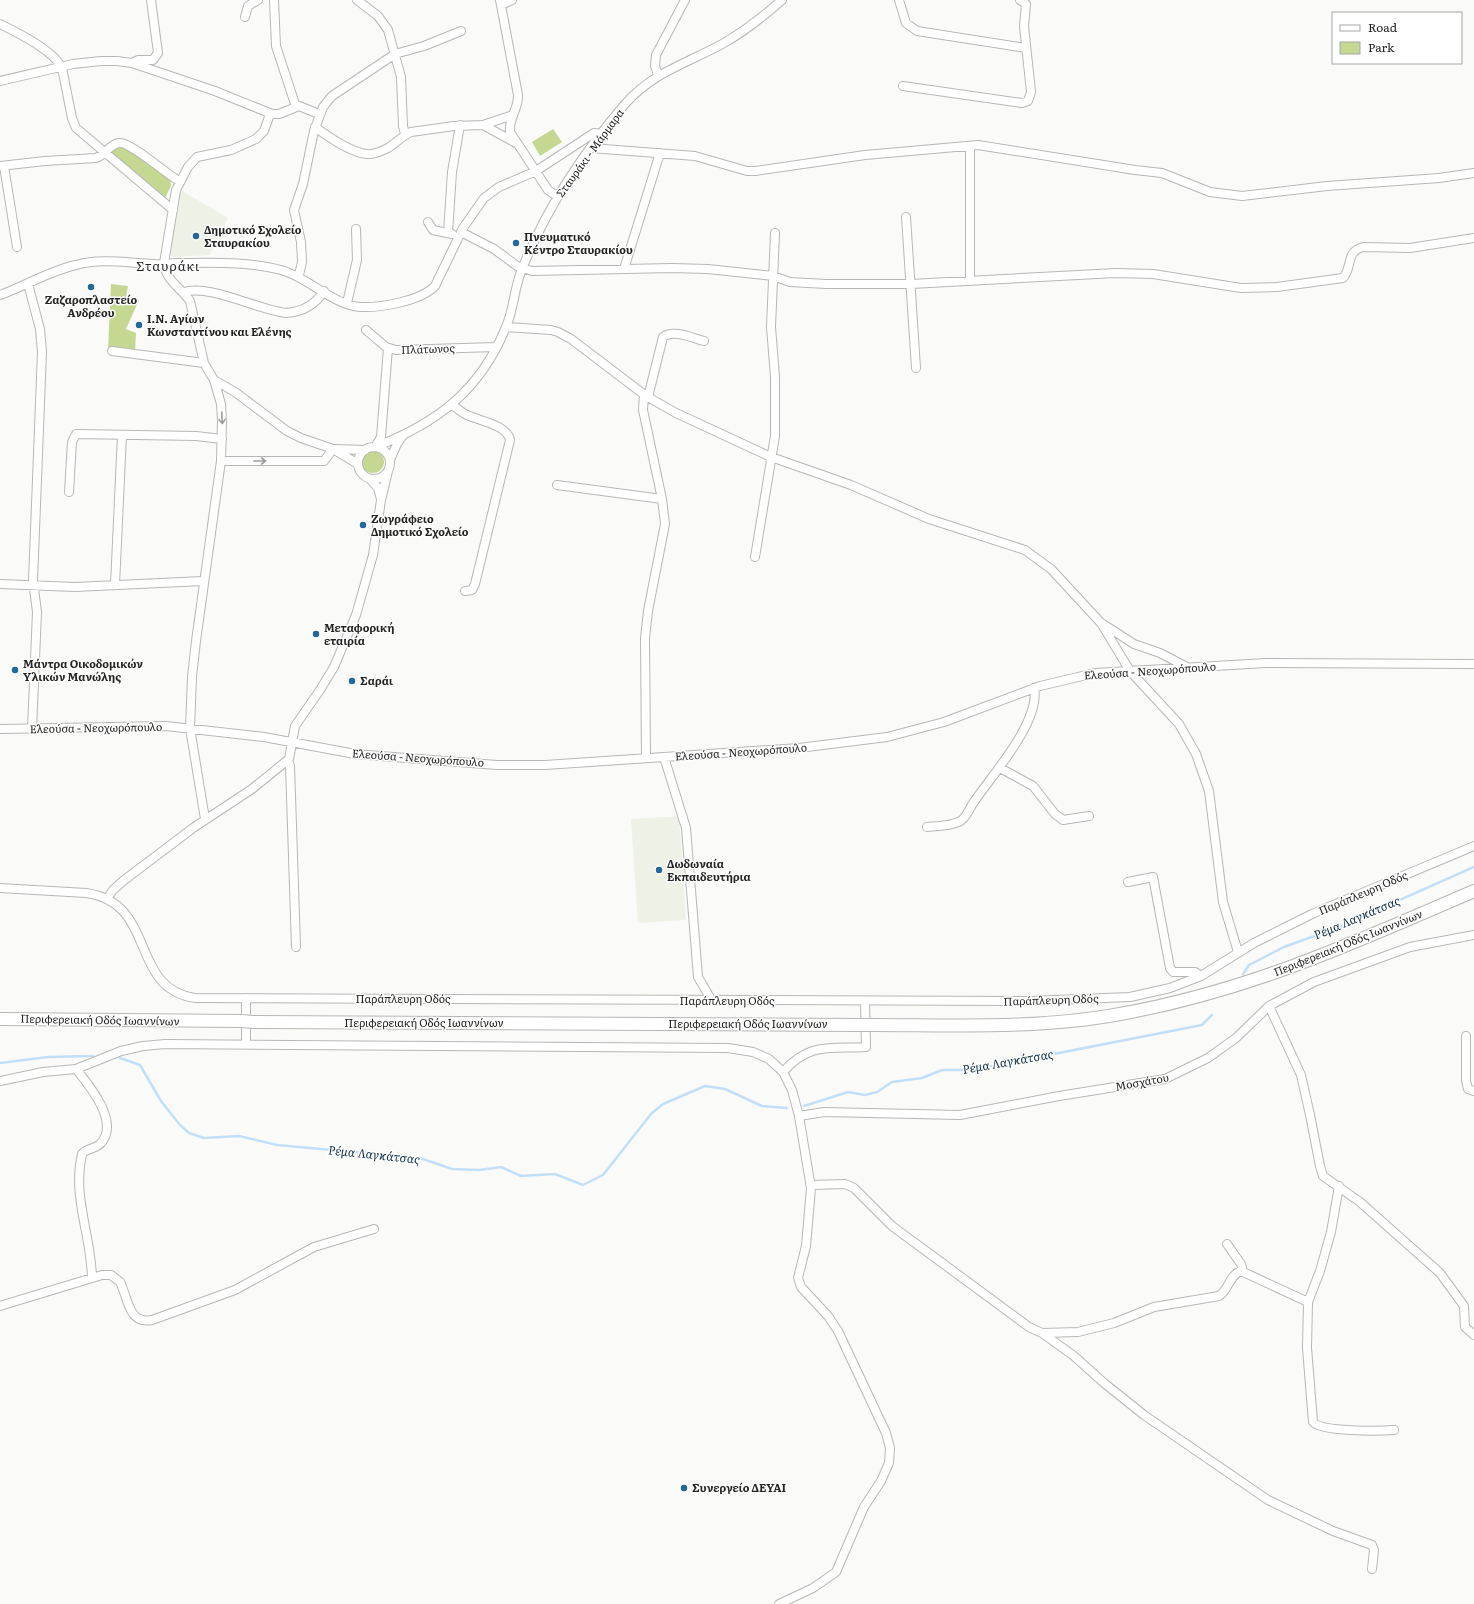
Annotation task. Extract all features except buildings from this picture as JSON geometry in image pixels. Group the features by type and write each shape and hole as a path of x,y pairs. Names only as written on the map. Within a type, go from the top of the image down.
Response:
{"highway":[{"name":"Περιφερειακή Οδός Ιωαννίνων","path":"0,1019 248,1022 858,1025 992,1025 1055,1021 1120,1014 1187,1001 1256,980 1314,959 1474,890"}],"street":[{"path":"132,63 138,60 153,60 158,53 150,0"},
{"path":"245,17 248,6 258,0"},
{"path":"274,0 276,46 296,107"},
{"path":"357,0 382,20 388,30 401,80 403,126 405,134"},
{"path":"512,0 501,3 518,95 518,101 509,130 516,143 548,190 558,197"},
{"path":"658,76 655,66 656,56 685,0"},
{"name":"Σταυράκι - Μάρμαρα","path":"375,447 405,433 452,405 473,384 496,347 506,327 522,268 558,197 601,134 635,94 658,76 734,37 764,16 782,0"},
{"path":"899,0 906,23 917,31 1026,48"},
{"path":"903,86 1025,102 1029,100 1031,92 1024,21 1026,4 1020,0"},
{"path":"0,24 50,54 59,62 62,68 74,125 173,210"},
{"path":"299,276 302,262 301,242 294,210 319,114 332,96 395,54 424,46 461,31"},
{"path":"0,81 62,68 73,64 101,61 132,63 215,91 270,114 276,115 301,106 319,114"},
{"path":"205,819 190,728 192,677 203,581 207,563 221,461 221,404 214,380 204,363 190,301 184,292 166,274 164,263 179,181 188,166 197,157 231,150 256,139 264,131 270,114"},
{"path":"315,127 332,139 368,154 377,153 388,148 405,134 460,125 483,125 513,115"},
{"path":"448,233 452,172 460,125"},
{"path":"483,125 516,143"},
{"path":"0,295 62,269 78,264 100,261 156,264 200,263 261,266 280,269 299,276 347,303 366,307 388,304 429,291 435,286 459,234 472,212 492,192 508,182 536,171 594,133 601,134"},
{"path":"17,247 2,166 45,160 92,158 106,153 117,143 128,144 179,181"},
{"path":"970,146 970,281"},
{"path":"591,148 702,157 746,171 754,171 849,157 982,146 1135,170 1157,171 1202,190 1234,196 1250,196 1327,186 1439,178 1474,173"},
{"path":"624,269 660,154"},
{"path":"906,217 916,368"},
{"path":"428,222 433,230 459,234 494,249 522,268 532,271 708,269 773,276 790,282 826,284 911,284 1116,273 1153,274 1220,286 1241,288 1277,287 1343,278 1347,271 1350,256 1357,249 1363,247 1410,248 1474,238"},
{"path":"347,303 357,260 356,229"},
{"path":"755,557 775,426 775,377 771,327 776,233"},
{"path":"28,284 40,329 42,352 34,586 37,612 32,729"},
{"path":"184,292 190,290 220,295 286,313 294,312 308,306 319,298 324,291"},
{"path":"506,327 558,332 571,339 646,396 676,413 771,457 851,485 929,518 1025,550 1051,569 1100,623 1130,671 1179,724 1196,754 1209,791 1223,902 1238,952"},
{"name":"Πλάτωνος","path":"366,330 388,348 402,350 496,347"},
{"path":"646,758 645,638 648,611 665,524 662,499 643,410 663,337 668,333 674,333 704,341"},
{"path":"375,447 381,437 388,348"},
{"path":"112,351 204,363"},
{"path":"214,380 235,392 287,431 333,450 358,464 362,473 378,488 381,500"},
{"path":"452,405 462,413 504,430 509,436 510,440 475,584 472,590 465,591"},
{"path":"296,948 294,842 290,766 288,760 295,726 323,685 349,634 369,569 381,500 390,460 397,444 405,433"},
{"path":"70,492 72,442 74,435 196,436 222,439"},
{"path":"115,585 122,435"},
{"path":"333,450 365,450 375,447 385,451 390,460"},
{"path":"221,461 324,461 333,450"},
{"path":"358,464 361,453 365,450"},
{"path":"370,479 381,478 388,470"},
{"path":"557,485 662,499"},
{"path":"0,584 34,586 115,585 203,581"},
{"path":"1100,623 1134,644 1160,653 1187,667"},
{"name":"Ελεούσα - Νεοχωρόπουλο","path":"0,729 149,726 190,728 264,737 355,754 497,765 552,765 799,748 887,737 944,722 1034,688 1095,673 1266,663 1474,664"},
{"path":"927,827 962,820 976,798 1012,751 1033,709 1036,699 1034,688"},
{"path":"664,757 686,828 698,977 712,1001"},
{"path":"107,899 113,890 123,881 205,819 236,801 288,760"},
{"path":"1000,768 1033,786 1055,814 1063,820 1089,816"},
{"name":"Παράπλευρη Οδός","path":"0,888 86,893 107,899 116,904 128,916 157,976 172,990 195,998 986,1002 1117,998 1160,991 1201,976 1238,952 1312,914 1474,846"},
{"path":"1128,882 1153,876 1170,968 1173,972 1196,972 1201,976"},
{"name":"Μοσχάτου","path":"799,1116 824,1112 960,1115 1082,1092 1156,1081 1173,1076 1212,1056 1236,1038 1269,1006 1295,991 1340,972 1410,947 1474,935"},
{"path":"246,998 246,1044"},
{"path":"783,1072 801,1055 813,1050 866,1047 865,1001"},
{"path":"1269,1006 1300,1075 1322,1172 1326,1179 1366,1206 1440,1273 1464,1306 1465,1327 1474,1335"},
{"path":"1466,1036 1466,1081 1468,1089 1474,1091"},
{"path":"0,1081 35,1073 76,1069 121,1051 154,1044 728,1048 760,1054 774,1062 783,1072 792,1090 799,1116 811,1185 807,1239 798,1273 798,1281 804,1290 828,1316 838,1331 886,1433 889,1444 889,1458 885,1474 864,1507 836,1572 813,1588 779,1604"},
{"path":"76,1069 93,1090 100,1102 106,1126 105,1134 101,1143 82,1154 79,1182 80,1201 91,1257 92,1277"},
{"path":"811,1185 845,1184 854,1188 878,1214 896,1230 1029,1327 1042,1333 1074,1356 1104,1383 1144,1415 1268,1500 1333,1531 1372,1545 1374,1550 1372,1569"},
{"path":"1338,1186 1332,1232 1322,1265 1308,1302 1307,1348 1314,1423 1318,1425 1368,1432 1394,1430"},
{"path":"0,1306 92,1277 105,1275 116,1278 121,1284 134,1316 140,1320 148,1321 235,1290 314,1247 374,1229"},
{"path":"1227,1244 1241,1264 1241,1271"},
{"path":"1241,1271 1308,1302"},
{"path":"1042,1333 1086,1331 1121,1320 1154,1307 1219,1296 1224,1293 1235,1274 1241,1271"}],"shaded area":[{"name":"Δημοτικό Σχολείο Σταυρακίου","path":"179,189 228,218 210,255 173,257 170,254"},
{"name":"Δωδωναία Εκπαιδευτήρια","path":"679,816 686,920 638,923 631,819"}],"green space":[{"path":"553,129 562,142 540,156 532,142"},
{"path":"120,145 127,147 146,163 170,177 171,186 164,200 110,154"},
{"path":"111,284 128,286 126,297 139,300 126,329 136,333 135,352 108,349"},
{"path":"369,451 377,451 384,458 384,466 377,473 369,473 362,466 362,458"}],"waterway":[{"name":"Ρέμα Λαγκάτσας","path":"1243,974 1249,965 1284,947 1339,927 1474,867"},
{"name":"Ρέμα Λαγκάτσας","path":"804,1106 848,1092 865,1095 877,1092 892,1082 922,1078 942,1070 972,1070 1202,1025 1212,1015"},
{"name":"Ρέμα Λαγκάτσας","path":"0,1063 48,1057 93,1056"},
{"name":"Ρέμα Λαγκάτσας","path":"120,1058 140,1065 161,1101 180,1125 189,1133 204,1138 239,1136 277,1145 420,1158 452,1169 479,1170 501,1167 521,1176 555,1174 583,1185 603,1175 651,1114 663,1104 705,1086 725,1089 762,1106 787,1108"}],"place":[{"name":"Δημοτικό Σχολείο Σταυρακίου","path":"196,236"},
{"name":"Πνευματικό Κέντρο Σταυρακίου","path":"516,243"},
{"name":"Ζαζαροπλαστείο Ανδρέου","path":"91,287"},
{"name":"Ι.Ν. Αγίων Κωνσταντίνου και Ελένης","path":"139,325"},
{"name":"Ζωγράφειο Δημοτικό Σχολείο","path":"363,525"},
{"name":"Μεταφορική εταιρία","path":"316,634"},
{"name":"Μάντρα Οικοδομικών Υλικών Μανώλης","path":"15,670"},
{"name":"Σαράι","path":"352,681"},
{"name":"Δωδωναία Εκπαιδευτήρια","path":"659,870"},
{"name":"Συνεργείο ΔΕΥΑΙ","path":"684,1488"}],"district":[{"name":"Σταυράκι","path":"168,266"}]}
